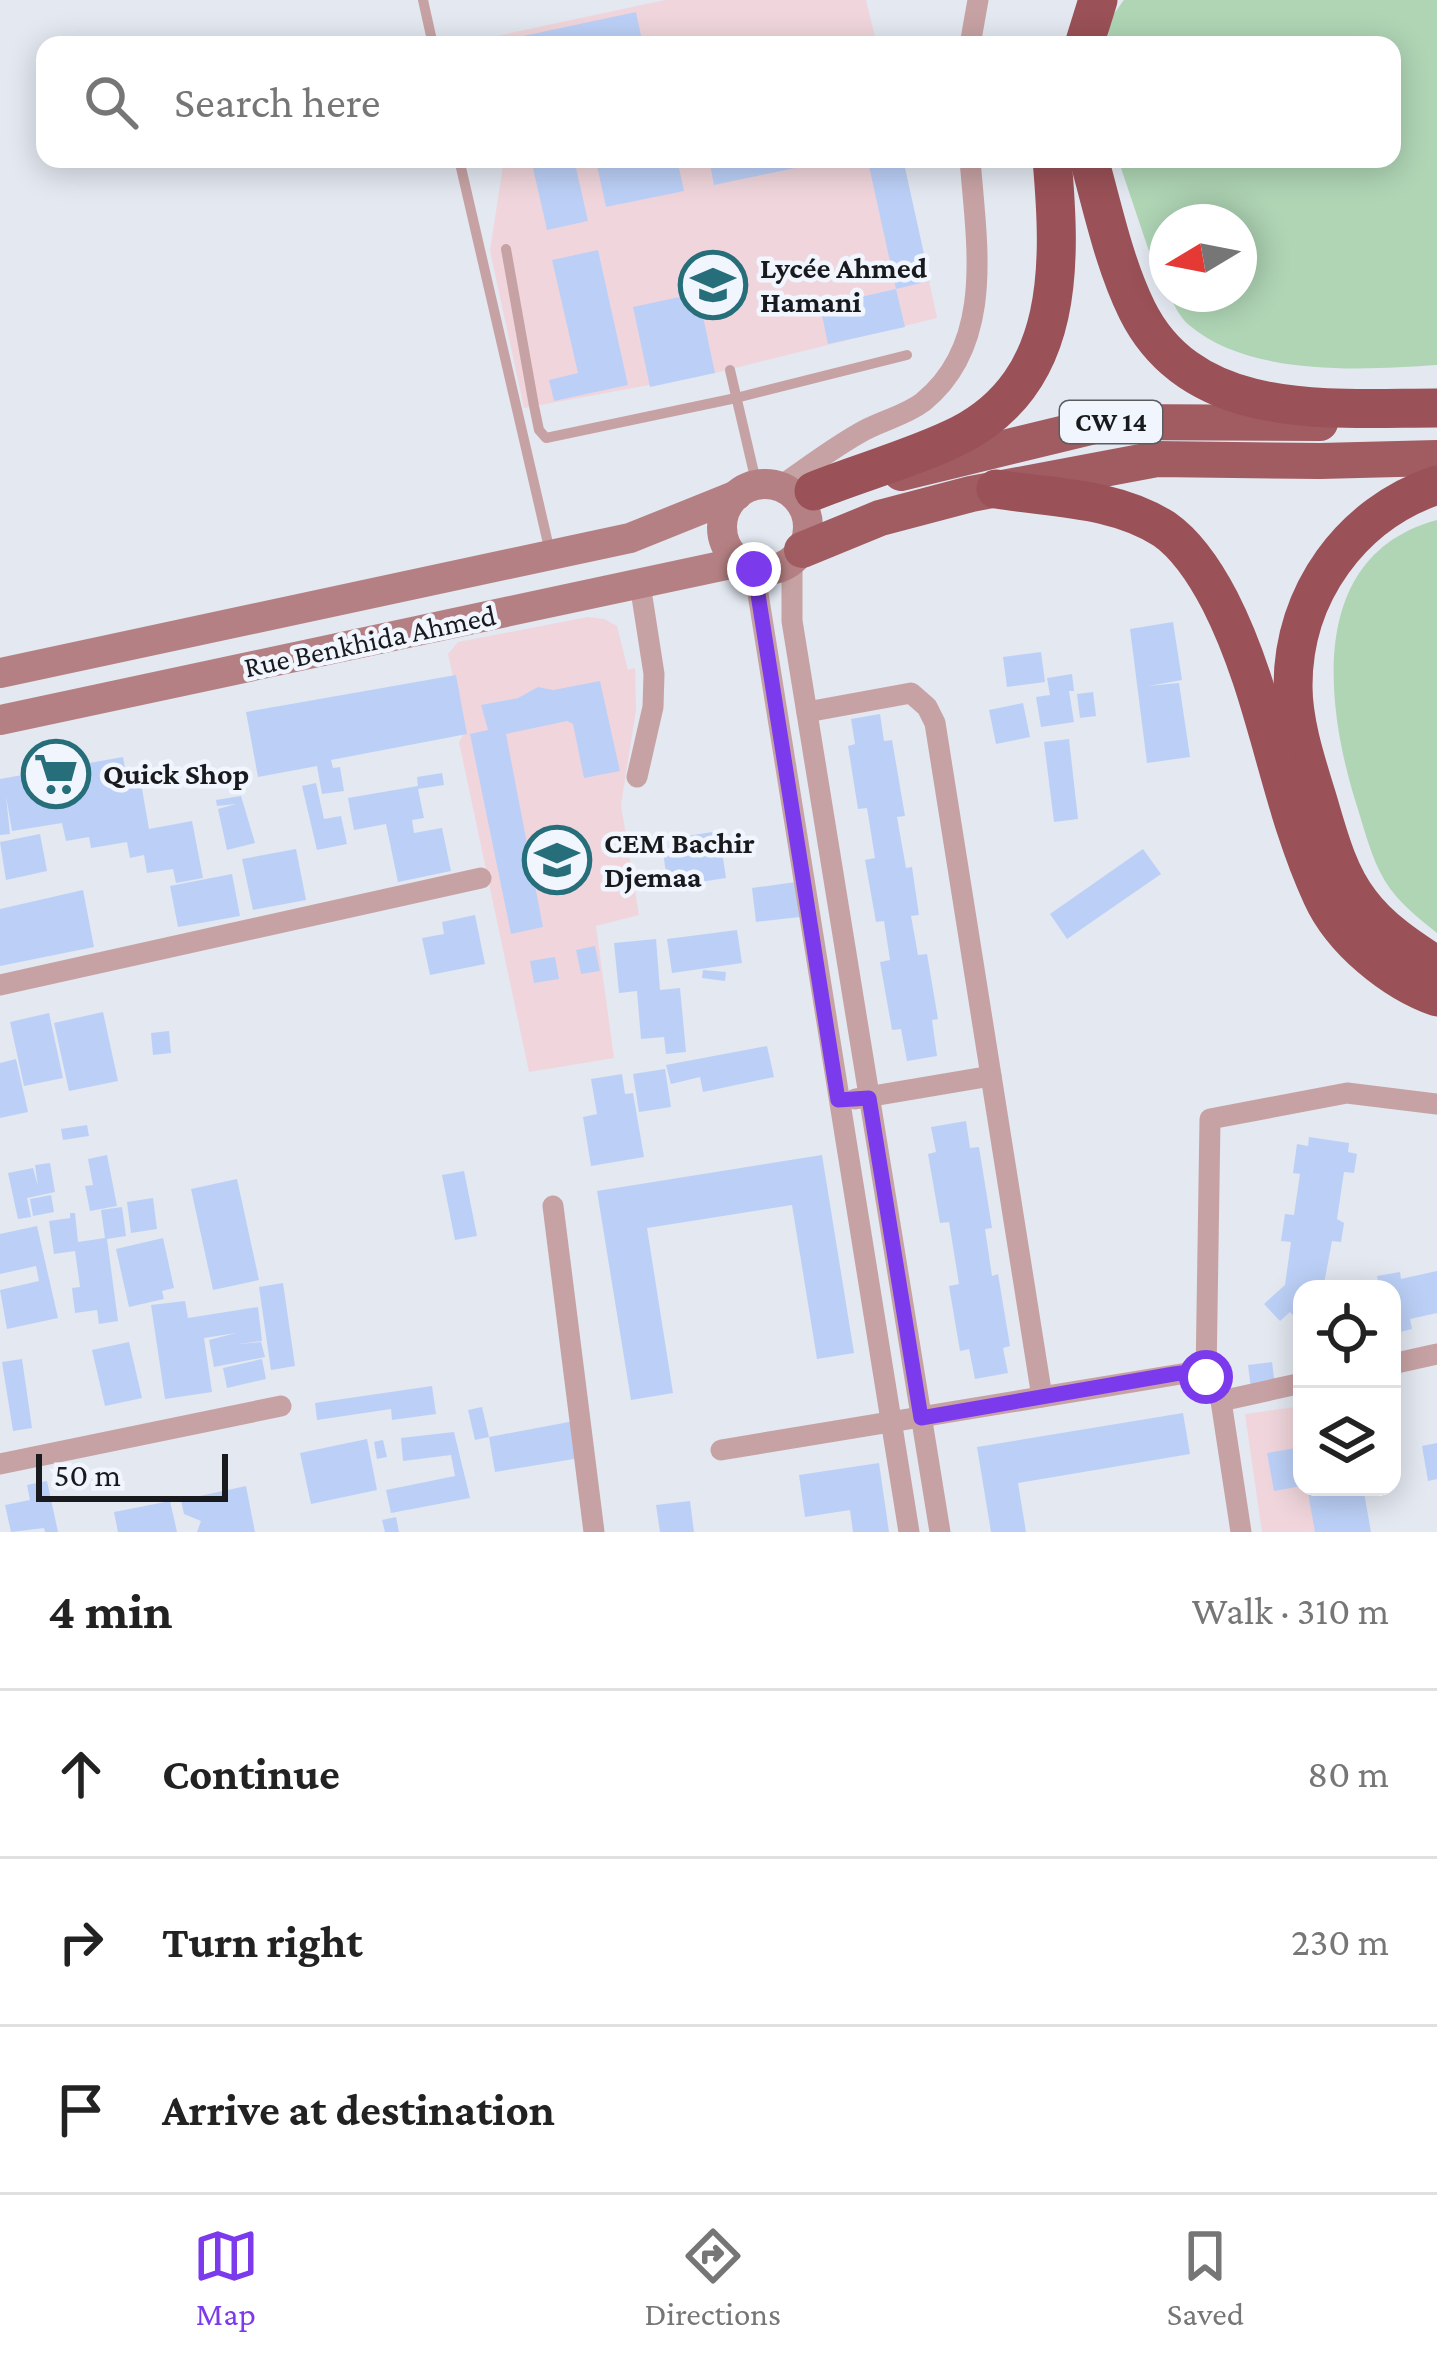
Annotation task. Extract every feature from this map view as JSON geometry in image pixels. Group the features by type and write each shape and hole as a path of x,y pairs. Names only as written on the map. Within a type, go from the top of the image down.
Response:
{"highway":[{"path":"1061,36 1072,0"},
{"path":"1087,36 1098,0"},
{"path":"776,490 959,435 986,418 1023,382 1047,335 1057,215 1053,168"},
{"path":"1092,168 1138,310 1162,347 1197,377 1270,404 1437,412"},
{"name":"CW 14","path":"776,490 850,487 1111,422 1357,423 1437,412"},
{"name":"CW 14","path":"797,555 880,518 995,489 1157,459 1437,458"},
{"path":"1437,485 1407,495 1359,531 1323,572 1299,630 1293,688 1306,762 1333,849 1359,902 1396,939 1437,966"},
{"path":"995,489 1108,503 1166,530 1207,576 1258,693 1323,898 1345,932 1381,965 1437,997"}],"main road":[{"name":"CW 14","path":"0,673 630,538 776,490"},
{"path":"776,490 808,520 797,555 769,570 747,566 730,552 723,536 727,507 776,490"},
{"name":"Rue Benkhida Ahmed","path":"0,720 640,584 747,566"}],"street":[{"path":"972,36 978,0"},
{"path":"776,490 864,431 919,405 944,382 970,333 979,273 971,168"},
{"path":"797,555 792,621 940,1532"},
{"path":"747,566 909,1532"},
{"path":"638,777 653,707 654,674 640,584"},
{"path":"807,712 911,693 927,707 934,723 1042,1397"},
{"path":"0,985 481,878"},
{"path":"838,1100 991,1076"},
{"path":"1206,1377 1210,1119 1347,1093 1437,1104"},
{"path":"553,1206 594,1532"},
{"path":"1401,1362 1437,1354"},
{"path":"721,1450 1198,1371 1221,1401 1241,1532"},
{"path":"1221,1401 1293,1386"},
{"path":"0,1464 281,1406"}],"lane":[{"path":"423,0 431,36"},
{"path":"461,168 551,555"},
{"path":"506,249 539,430 546,438 907,355"},
{"path":"730,370 736,398 776,490"}],"shaded area":[{"path":"665,0 866,0 875,36 497,36"},
{"name":"Lycée Ahmed Hamani","path":"503,168 905,168 937,318 715,373 524,408 490,251"},
{"name":"CEM Bachir Djemaa","path":"588,617 617,626 628,670 635,668 636,710 621,805 639,915 596,926 614,1058 529,1072 459,742 465,732 448,654 458,642"},
{"path":"1293,1407 1293,1496 1363,1496 1369,1532 1262,1532 1245,1414"}],"green space":[{"path":"1124,0 1437,0 1437,365 1308,366 1274,362 1214,342 1178,312 1257,312 1257,204 1149,204 1149,251 1121,168 1401,168 1401,36 1108,36 1110,19"},
{"path":"1437,520 1437,933 1396,896 1376,863 1345,764 1334,679 1336,638 1346,599 1365,565 1395,538"}],"building":[{"path":"636,12 641,36 524,36"},
{"path":"533,168 576,168 588,221 547,230"},
{"path":"598,168 679,168 684,191 606,207"},
{"path":"711,168 795,168 714,185"},
{"path":"869,168 905,168 930,281 896,289"},
{"path":"598,250 628,385 554,401 549,380 578,373 552,260"},
{"path":"896,289 905,327 828,344 820,306"},
{"path":"698,293 715,373 650,387 633,307"},
{"path":"1173,622 1182,680 1148,686 1179,683 1190,757 1147,763 1130,629"},
{"path":"1041,652 1045,682 1007,687 1003,657"},
{"path":"1072,674 1074,691 1069,691 1074,722 1041,727 1036,697 1050,695 1047,678"},
{"path":"456,675 467,734 331,760 333,768 340,767 344,791 322,794 317,766 258,777 246,712"},
{"path":"600,681 620,771 584,778 573,724 567,721 506,734 543,927 511,934 470,734 488,730 481,705 518,698 538,687 553,690"},
{"path":"1093,692 1096,716 1080,718 1077,694"},
{"path":"1023,703 1030,737 996,744 989,710"},
{"path":"880,714 884,741 892,740 905,816 897,817 906,868 912,867 919,915 911,916 918,955 927,954 938,1019 932,1020 937,1056 907,1061 901,1029 892,1030 880,962 890,960 884,921 876,922 865,860 875,858 867,808 858,809 848,746 855,744 851,719"},
{"path":"1069,739 1078,819 1054,822 1044,742"},
{"path":"123,757 128,785 141,783 149,829 192,821 203,878 176,883 173,869 147,873 144,855 130,858 127,842 91,848 89,837 66,841 62,823 12,831 6,796 10,834 0,835 0,779"},
{"path":"442,773 444,785 418,789 424,818 412,820 414,833 442,828 451,871 398,882 386,824 354,830 348,798 418,786 417,777"},
{"path":"316,783 324,819 341,816 347,844 317,850 302,786"},
{"path":"241,796 255,843 227,850 218,809 236,804 217,806 216,800"},
{"path":"719,831 726,878 668,887 663,852 682,849 680,837"},
{"path":"40,834 47,871 6,880 0,842"},
{"path":"296,849 306,900 253,910 242,859"},
{"path":"1143,849 1161,874 1067,939 1050,914"},
{"path":"232,874 240,916 178,927 170,886"},
{"path":"796,882 800,917 756,922 752,888"},
{"path":"83,890 94,947 0,966 0,909"},
{"path":"475,915 485,964 430,975 422,938 444,934 442,922"},
{"path":"737,930 742,963 672,973 667,939"},
{"path":"656,939 660,990 680,988 686,1052 666,1054 664,1037 641,1039 637,991 619,993 614,943"},
{"path":"595,946 600,971 581,974 576,950"},
{"path":"555,957 559,979 534,983 530,961"},
{"path":"703,970 726,972 725,981 702,978"},
{"path":"103,1012 118,1081 69,1091 54,1023"},
{"path":"49,1013 63,1078 24,1086 10,1022"},
{"path":"169,1031 171,1053 153,1055 151,1033"},
{"path":"767,1046 774,1077 703,1092 700,1077 671,1084 666,1065"},
{"path":"16,1059 28,1112 0,1118 0,1063"},
{"path":"665,1069 671,1107 639,1112 633,1074"},
{"path":"622,1074 625,1094 633,1093 644,1157 591,1166 583,1117 597,1114 591,1079"},
{"path":"966,1121 970,1148 979,1147 992,1228 985,1229 992,1276 998,1274 1010,1346 1003,1348 1008,1373 975,1379 969,1349 960,1351 949,1286 959,1284 949,1222 940,1223 928,1154 936,1152 931,1127"},
{"path":"87,1125 89,1136 63,1140 61,1129"},
{"path":"1309,1137 1349,1143 1348,1152 1357,1154 1354,1173 1344,1172 1337,1219 1344,1223 1341,1242 1332,1241 1325,1280 1293,1280 1293,1315 1290,1312 1280,1321 1264,1304 1285,1285 1291,1242 1281,1241 1285,1214 1294,1215 1300,1174 1293,1173 1297,1144 1308,1146"},
{"path":"107,1155 117,1206 90,1211 85,1186 93,1185 88,1159"},
{"path":"822,1155 854,1353 817,1359 792,1205 647,1228 673,1393 631,1400 597,1191"},
{"path":"50,1163 55,1192 27,1198 31,1217 18,1219 8,1173 33,1168 38,1186 35,1165"},
{"path":"464,1171 477,1236 455,1240 442,1175"},
{"path":"237,1179 259,1280 213,1290 191,1189"},
{"path":"51,1195 54,1212 33,1216 30,1199"},
{"path":"153,1198 157,1229 131,1233 127,1202"},
{"path":"122,1207 126,1236 107,1239 118,1321 99,1324 97,1310 75,1313 72,1288 80,1287 75,1251 54,1254 49,1221 75,1213 78,1242 105,1238 101,1210"},
{"path":"37,1226 58,1318 7,1329 0,1290 39,1281 36,1266 0,1274 0,1234"},
{"path":"163,1238 174,1288 162,1291 164,1299 129,1307 116,1249"},
{"path":"1437,1271 1437,1313 1410,1319 1412,1329 1401,1332 1401,1280 1378,1280 1377,1276 1400,1272 1401,1279"},
{"path":"283,1283 295,1366 271,1370 259,1287"},
{"path":"185,1301 188,1318 258,1307 262,1341 239,1344 261,1342 265,1357 214,1367 209,1340 236,1333 204,1338 212,1392 165,1399 151,1305"},
{"path":"129,1342 142,1398 105,1406 92,1350"},
{"path":"22,1359 32,1428 13,1431 2,1362"},
{"path":"262,1359 266,1379 227,1388 223,1368"},
{"path":"1272,1362 1275,1386 1251,1389 1248,1365"},
{"path":"432,1386 436,1414 392,1420 391,1409 317,1420 315,1403"},
{"path":"482,1407 489,1437 475,1440 468,1410"},
{"path":"1183,1413 1190,1454 1018,1483 1026,1532 991,1532 977,1447"},
{"path":"574,1421 580,1458 495,1472 489,1437"},
{"path":"454,1432 470,1498 391,1513 386,1490 455,1476 451,1455 403,1461 401,1438"},
{"path":"367,1439 377,1490 311,1504 300,1453"},
{"path":"383,1440 387,1457 377,1459 374,1442"},
{"path":"1437,1443 1437,1479 1428,1481 1422,1446"},
{"path":"1293,1449 1293,1488 1274,1491 1267,1453"},
{"path":"879,1463 889,1532 853,1532 850,1510 805,1517 799,1475"},
{"path":"47,1481 58,1532 44,1528 11,1532 5,1505 30,1500 27,1485"},
{"path":"246,1486 255,1532 197,1532 201,1521 184,1514 181,1500"},
{"path":"1309,1496 1365,1496 1371,1532 1315,1532"},
{"path":"170,1501 177,1532 118,1532 114,1512"},
{"path":"690,1501 694,1532 660,1532 656,1505"},
{"path":"396,1517 399,1532 385,1532 382,1520"}],"place":[{"name":"Lycée Ahmed Hamani","path":"713,285"},
{"name":"Quick Shop","path":"56,774"},
{"name":"CEM Bachir Djemaa","path":"557,860"}],"route":[{"path":"754,569 838,1100 869,1098 921,1418 1174,1374 1198,1371 1206,1377"}]}
